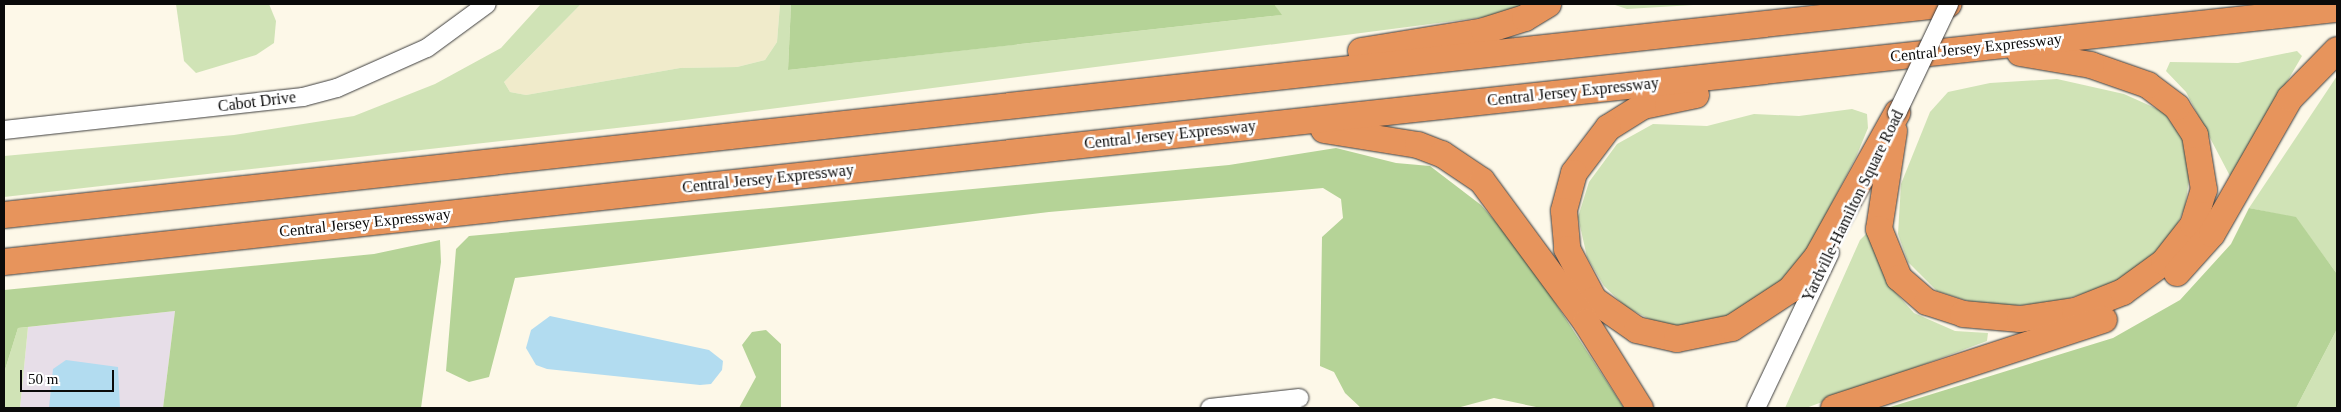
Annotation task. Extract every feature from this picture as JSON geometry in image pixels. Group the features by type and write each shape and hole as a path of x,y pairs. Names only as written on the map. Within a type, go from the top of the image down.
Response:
{"highway":[{"path":"1030,103 1484,31 1525,18 1548,4"},
{"path":"1897,4 1946,4"},
{"path":"4,215 1946,4"},
{"name":"Central Jersey Expressway","path":"4,262 2337,9"},
{"path":"1898,113 1879,229 1899,278 1927,302 1994,318 2052,316 2100,303 2144,278 2185,239 2200,208 2204,169 2187,121 2164,95 2118,72 1982,48"},
{"path":"1834,408 2102,321 2159,288 2212,234 2290,98 2337,50"},
{"path":"1888,58 1662,101 1625,115 1583,155 1568,191 1564,231 1574,269 1607,313 1657,337 1691,338 1752,319 1805,274 1898,113"},
{"path":"1034,150 1314,129 1382,137 1442,154 1464,167 1497,198 1586,322 1640,408"}],"street":[{"name":"Cabot Drive","path":"4,130 303,97 337,88 427,48 487,4"},
{"name":"Yardville-Hamilton Square Road","path":"1756,408 1898,113 1946,4"},
{"path":"1210,408 1299,398"}],"shaded area":[{"path":"581,4 780,4 777,42 765,60 737,67 680,68 526,95 510,92 504,82"},
{"path":"175,311 163,408 20,408 28,327"}],"green space":[{"path":"176,4 269,4 276,21 274,43 256,55 196,73 184,61"},
{"path":"541,4 581,4 504,82 510,92 526,95 680,68 737,67 765,60 777,42 780,4 791,4 788,70 1281,15 1274,4 1523,4 1508,14 661,123 4,197 4,156 234,135 354,116 435,84 501,48"},
{"path":"791,4 1274,4 1282,15 788,70"},
{"path":"1612,4 1710,4 1627,9"},
{"path":"2297,51 2302,56 2231,178 2186,92 2166,71 2170,62 2238,63"},
{"path":"2337,76 2337,274 2296,218 2249,208"},
{"path":"2057,79 2124,94 2164,112 2183,140 2190,173 2185,207 2173,234 2142,267 2105,287 2053,303 1987,307 1937,291 1908,262 1898,234 1901,184 1930,112 1948,92 1990,83"},
{"path":"1852,109 1867,114 1868,128 1856,157 1799,266 1769,295 1730,318 1694,330 1659,324 1626,307 1604,286 1587,257 1578,217 1589,182 1617,144 1653,124 1707,126 1754,114 1799,116"},
{"path":"1336,148 1396,163 1430,166 1481,205 1522,252 1624,408 1541,408 1494,398 1457,408 1361,408 1345,393 1334,372 1320,366 1322,237 1343,218 1341,199 1323,188 1049,212 515,278 489,377 469,382 446,371 456,249 469,236 1229,165"},
{"path":"2249,208 2296,217 2337,274 2337,329 2296,408 1887,408 2113,338 2180,300 2231,244"},
{"path":"1867,233 1875,242 1886,282 1914,313 1955,331 1988,333 1987,341 1806,408 1785,408 1860,240"},
{"path":"440,240 441,262 421,408 163,408 175,311 18,328 4,373 4,290 374,254"},
{"path":"28,327 20,408 4,408 4,373 18,328"},
{"path":"2337,329 2337,408 2296,408"},
{"path":"766,330 781,344 781,408 739,408 756,377 742,345 752,332"}],"water":[{"path":"550,316 709,350 723,361 722,370 711,384 700,385 547,369 536,365 526,348 531,330"},
{"path":"66,360 118,367 120,408 49,408 53,369"}]}
